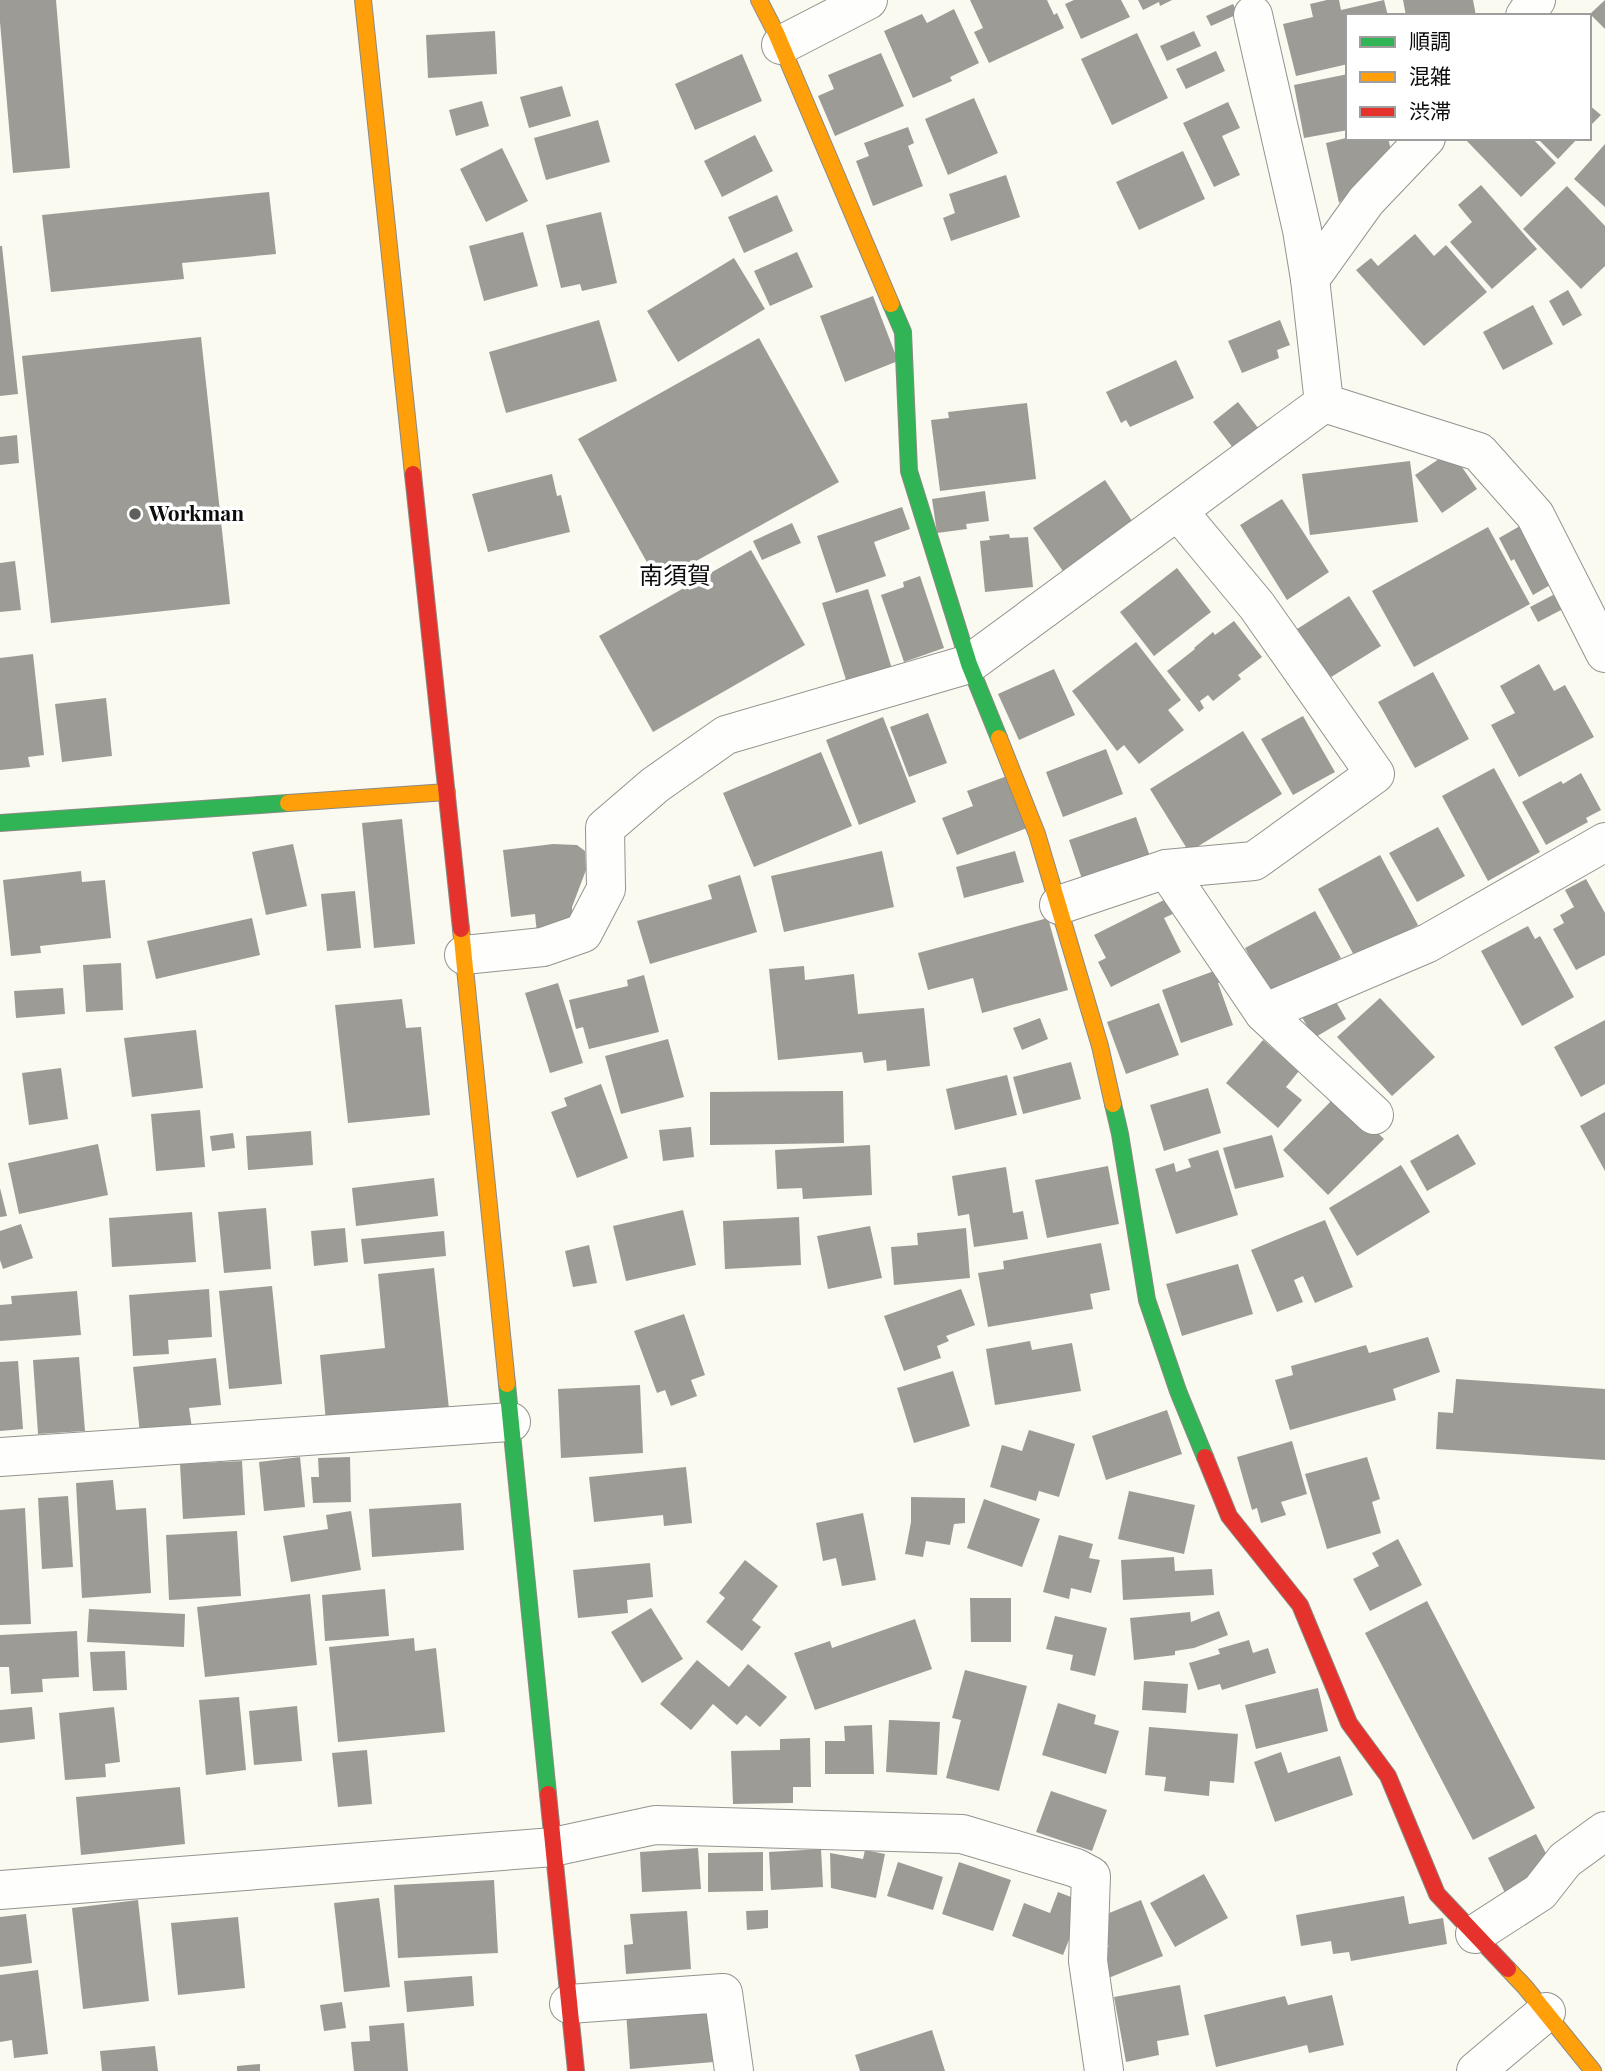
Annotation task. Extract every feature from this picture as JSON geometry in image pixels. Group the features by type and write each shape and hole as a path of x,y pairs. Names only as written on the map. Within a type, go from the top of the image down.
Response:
{"street":[{"path":"363,0 464,955 576,2071"},
{"path":"759,0 781,45 903,332 909,471 970,664 1037,834 1059,905 1100,1046 1120,1134 1147,1300 1178,1391 1229,1516 1300,1605 1349,1723 1388,1776 1437,1894 1546,2012 1593,2071"},
{"path":"781,45 868,0"},
{"path":"1253,15 1302,230 1324,403"},
{"path":"1310,279 1366,201 1424,140"},
{"path":"464,955 542,947 583,933 606,889 605,828 655,785 726,735 970,664 1324,403"},
{"path":"1324,403 1479,452 1535,515 1605,653"},
{"path":"1059,905 1166,869 1254,861 1376,774 1256,606 1178,511"},
{"path":"0,823 447,792"},
{"path":"1264,1013 1428,943 1605,842"},
{"path":"1166,869 1264,1013 1374,1115"},
{"path":"0,1457 511,1422"},
{"path":"0,1890 553,1847 655,1825 962,1834 1076,1868 1091,1876 1088,1961 1104,2071"},
{"path":"1475,1934 1540,1892 1565,1860 1605,1831"},
{"path":"569,2004 723,1993 734,2071"},
{"path":"1476,2071 1546,2012"}],"building":[{"path":"0,0 56,0 70,168 13,173"},
{"path":"970,0 1047,0 1064,28 989,63 974,32 983,28"},
{"path":"1074,0 1121,0 1130,17 1081,39 1065,4"},
{"path":"1138,0 1172,0 1160,6 1159,2 1143,10"},
{"path":"1339,0 1341,10 1384,0 1388,14 1346,14 1346,64 1296,76 1283,24 1313,17 1310,4"},
{"path":"1403,0 1473,0 1476,14 1406,14"},
{"path":"1605,0 1605,29 1591,14"},
{"path":"1233,4 1238,14 1211,26 1206,16"},
{"path":"954,9 979,63 950,77 952,81 913,98 884,31 922,14 927,23"},
{"path":"495,31 497,74 428,78 426,35"},
{"path":"1194,31 1201,46 1167,61 1160,46"},
{"path":"1137,33 1168,98 1112,125 1081,59"},
{"path":"1216,51 1225,71 1186,89 1176,69"},
{"path":"881,53 904,106 835,136 818,96 834,89 828,75"},
{"path":"742,54 762,101 695,130 675,84"},
{"path":"1346,74 1346,130 1304,138 1294,85"},
{"path":"562,86 571,116 529,128 520,97"},
{"path":"974,98 998,153 948,175 925,119"},
{"path":"482,101 489,126 456,136 449,110"},
{"path":"1228,102 1240,128 1222,136 1240,175 1214,187 1183,123"},
{"path":"1591,107 1601,115 1591,125"},
{"path":"598,120 610,162 546,180 534,138"},
{"path":"908,127 914,143 908,146 923,186 873,206 856,161 869,156 864,143"},
{"path":"755,135 773,171 722,197 704,161"},
{"path":"1346,138 1388,140 1392,154 1339,203 1326,143"},
{"path":"1466,140 1534,140 1556,163 1521,197"},
{"path":"1539,140 1576,140 1558,159"},
{"path":"1605,144 1605,207 1574,179"},
{"path":"502,148 528,201 486,222 460,169"},
{"path":"1183,151 1205,199 1139,230 1116,182"},
{"path":"1006,175 1020,217 951,241 943,218 955,213 949,194"},
{"path":"1481,185 1537,249 1492,289 1450,242 1472,222 1458,205"},
{"path":"1567,186 1605,226 1605,266 1581,289 1523,229"},
{"path":"269,192 276,254 182,263 184,279 51,292 42,215"},
{"path":"777,195 793,231 744,253 728,217"},
{"path":"601,212 617,283 582,291 580,284 561,288 546,225"},
{"path":"523,232 538,286 484,301 469,246"},
{"path":"1415,234 1434,256 1446,245 1487,292 1424,346 1356,270 1371,258 1378,266"},
{"path":"0,246 18,394 0,396"},
{"path":"797,252 813,287 770,306 754,271"},
{"path":"734,258 765,309 678,362 647,311"},
{"path":"1568,290 1582,315 1563,326 1549,301"},
{"path":"873,296 898,361 845,382 820,316"},
{"path":"1533,305 1553,344 1503,370 1483,332"},
{"path":"599,320 617,381 506,413 489,352"},
{"path":"1280,320 1290,345 1277,350 1279,358 1242,373 1228,341"},
{"path":"201,337 230,604 51,623 22,356"},
{"path":"759,338 839,482 658,582 578,439"},
{"path":"1176,360 1194,398 1130,427 1126,420 1121,423 1106,392"},
{"path":"1238,402 1262,433 1237,453 1213,422"},
{"path":"1027,403 1036,479 940,491 931,420 949,418 948,412"},
{"path":"17,435 19,463 0,465 0,437"},
{"path":"1451,451 1477,489 1442,513 1415,475"},
{"path":"1410,461 1418,522 1310,535 1302,474"},
{"path":"552,474 557,496 561,495 570,532 488,552 472,494"},
{"path":"1105,480 1138,530 1067,577 1033,528"},
{"path":"985,491 989,521 966,524 967,529 937,533 932,499"},
{"path":"1282,499 1329,572 1287,600 1240,525"},
{"path":"902,507 910,529 874,542 886,576 836,593 817,536"},
{"path":"792,523 801,543 762,560 753,541"},
{"path":"1520,526 1552,584 1533,595 1514,559 1511,561 1499,538"},
{"path":"1488,527 1530,604 1414,667 1372,591"},
{"path":"1009,534 1010,538 1028,537 1033,587 985,592 980,541 990,540 989,536"},
{"path":"751,550 805,645 653,732 599,636"},
{"path":"15,561 21,610 0,612 0,563"},
{"path":"1177,568 1211,612 1154,656 1120,612"},
{"path":"920,576 944,648 904,662 881,595 904,587 903,582"},
{"path":"868,589 892,669 847,683 822,603"},
{"path":"1555,594 1563,609 1538,622 1530,607"},
{"path":"1349,596 1381,646 1328,679 1297,629"},
{"path":"1234,621 1262,657 1238,675 1241,679 1213,701 1208,695 1200,701 1204,708 1199,712 1167,671 1213,632 1215,635"},
{"path":"1136,642 1181,700 1168,710 1184,730 1139,764 1124,745 1117,751 1072,691"},
{"path":"33,654 44,755 28,757 30,767 0,770 0,658"},
{"path":"1539,664 1554,691 1565,685 1594,737 1519,777 1491,725 1515,713 1500,686"},
{"path":"1054,669 1075,715 1019,740 998,694"},
{"path":"1433,672 1469,739 1415,768 1378,702"},
{"path":"106,698 112,756 62,762 55,704"},
{"path":"928,713 947,763 909,777 890,727"},
{"path":"1303,716 1335,772 1293,795 1261,739"},
{"path":"883,717 916,802 859,825 826,740"},
{"path":"1243,731 1282,794 1189,852 1150,789"},
{"path":"1106,749 1123,794 1063,817 1046,772"},
{"path":"821,752 852,826 754,867 723,793"},
{"path":"1494,768 1540,852 1488,881 1442,796"},
{"path":"1581,773 1601,810 1586,818 1588,822 1546,845 1522,802"},
{"path":"1007,776 1027,828 957,855 942,818 973,806 967,791"},
{"path":"1136,817 1152,862 1084,885 1069,840"},
{"path":"402,819 415,944 374,948 362,823"},
{"path":"1438,827 1465,876 1417,902 1389,853"},
{"path":"293,844 307,906 266,915 252,852"},
{"path":"553,844 577,845 585,851 586,870 572,907 573,930 537,934 535,914 511,917 503,850"},
{"path":"882,851 894,907 784,932 771,876"},
{"path":"1015,851 1024,882 964,898 956,867"},
{"path":"1380,855 1418,925 1356,959 1318,889"},
{"path":"81,871 82,882 105,880 111,938 40,946 41,953 11,956 3,880"},
{"path":"740,875 757,932 650,964 637,921 712,899 708,885"},
{"path":"1586,879 1605,913 1605,955 1576,970 1553,929 1564,923 1560,915 1574,907 1565,890"},
{"path":"355,891 361,948 327,951 321,894"},
{"path":"1170,897 1177,912 1164,918 1181,952 1111,987 1098,962 1106,958 1094,935"},
{"path":"1315,911 1341,958 1271,997 1245,948"},
{"path":"252,918 260,955 156,979 147,941"},
{"path":"1048,918 1068,990 982,1013 973,978 928,990 918,953"},
{"path":"1528,926 1535,939 1540,936 1574,997 1522,1026 1481,951"},
{"path":"121,963 123,1010 86,1012 83,965"},
{"path":"804,966 805,980 854,974 858,1014 924,1008 930,1066 887,1071 886,1060 864,1063 862,1052 778,1060 769,969"},
{"path":"1225,967 1230,979 1218,983 1233,1025 1181,1043 1162,990"},
{"path":"644,975 659,1032 589,1049 583,1027 576,1029 569,1000 628,986 627,980"},
{"path":"558,983 583,1063 550,1073 525,993"},
{"path":"63,988 65,1014 16,1018 14,991"},
{"path":"1332,995 1346,1019 1314,1038 1300,1014"},
{"path":"1380,998 1435,1057 1392,1096 1337,1037"},
{"path":"402,999 406,1028 421,1027 430,1115 348,1123 335,1005"},
{"path":"1159,1003 1179,1055 1126,1074 1107,1022"},
{"path":"1040,1018 1048,1039 1022,1050 1013,1028"},
{"path":"1605,1020 1605,1084 1581,1097 1554,1047"},
{"path":"196,1030 203,1088 132,1097 124,1038"},
{"path":"668,1039 684,1097 621,1114 605,1056"},
{"path":"1263,1040 1299,1071 1286,1087 1302,1100 1278,1128 1226,1083"},
{"path":"1071,1062 1081,1099 1023,1114 1013,1077"},
{"path":"61,1068 68,1119 29,1125 22,1073"},
{"path":"1007,1075 1017,1115 955,1130 946,1089"},
{"path":"601,1084 628,1158 577,1178 551,1112 567,1106 564,1098"},
{"path":"1208,1088 1221,1133 1164,1151 1150,1105"},
{"path":"843,1091 844,1143 710,1145 710,1092"},
{"path":"1338,1094 1384,1139 1328,1195 1283,1150"},
{"path":"200,1110 205,1167 156,1171 151,1114"},
{"path":"1605,1112 1605,1171 1580,1126"},
{"path":"691,1127 694,1157 663,1161 659,1130"},
{"path":"311,1131 313,1165 248,1170 246,1136"},
{"path":"233,1133 235,1148 212,1151 210,1136"},
{"path":"1458,1134 1476,1164 1427,1191 1410,1161"},
{"path":"1272,1135 1284,1177 1235,1189 1223,1148"},
{"path":"98,1144 108,1195 19,1214 8,1163"},
{"path":"870,1145 872,1195 803,1199 802,1188 777,1189 775,1150"},
{"path":"1218,1150 1238,1215 1176,1234 1155,1169 1174,1163 1176,1172 1191,1167 1188,1159"},
{"path":"1401,1165 1430,1212 1357,1256 1329,1208"},
{"path":"1108,1166 1119,1224 1047,1238 1035,1180"},
{"path":"1006,1167 1013,1213 1023,1211 1028,1239 974,1247 969,1214 958,1216 952,1176"},
{"path":"434,1178 438,1216 356,1226 352,1188"},
{"path":"0,1188 7,1216 0,1217"},
{"path":"266,1208 271,1269 224,1273 218,1212"},
{"path":"683,1210 696,1265 626,1281 613,1226"},
{"path":"192,1212 196,1262 112,1267 109,1218"},
{"path":"799,1217 801,1265 725,1269 723,1221"},
{"path":"1325,1220 1353,1287 1315,1303 1303,1276 1294,1280 1303,1302 1277,1312 1251,1250"},
{"path":"21,1224 33,1258 3,1269 0,1260 0,1231"},
{"path":"870,1226 882,1278 828,1289 817,1236"},
{"path":"345,1228 348,1262 314,1266 311,1231"},
{"path":"966,1228 970,1278 894,1285 891,1247 918,1245 917,1233"},
{"path":"444,1231 446,1256 364,1264 361,1239"},
{"path":"1101,1243 1110,1290 1090,1294 1093,1309 988,1327 978,1273 1004,1269 1003,1261"},
{"path":"589,1245 597,1283 573,1287 565,1251"},
{"path":"1238,1264 1253,1314 1182,1336 1166,1284"},
{"path":"434,1268 449,1409 326,1422 320,1355 385,1348 378,1274"},
{"path":"272,1286 282,1384 229,1389 219,1291"},
{"path":"209,1289 212,1337 168,1340 169,1354 133,1356 129,1295"},
{"path":"961,1289 975,1325 946,1336 949,1341 937,1346 941,1358 904,1371 884,1316"},
{"path":"77,1291 81,1335 0,1341 0,1305 12,1304 11,1296"},
{"path":"684,1314 705,1375 691,1380 697,1396 671,1406 665,1390 657,1393 634,1331"},
{"path":"1428,1337 1440,1372 1393,1389 1396,1400 1290,1430 1275,1380 1293,1375 1291,1366 1366,1345 1369,1353"},
{"path":"1030,1341 1032,1350 1072,1343 1081,1391 995,1405 986,1349"},
{"path":"79,1357 85,1431 38,1434 33,1360"},
{"path":"216,1358 221,1405 189,1408 192,1428 140,1434 133,1367"},
{"path":"18,1361 23,1429 0,1431 0,1362"},
{"path":"953,1371 970,1426 914,1443 897,1388"},
{"path":"1456,1379 1605,1389 1605,1460 1436,1449 1438,1412 1453,1413"},
{"path":"640,1385 643,1453 561,1458 558,1389"},
{"path":"1167,1410 1182,1454 1106,1480 1092,1436"},
{"path":"1029,1430 1075,1444 1059,1497 1039,1491 1036,1501 990,1487 1002,1445 1022,1451"},
{"path":"1292,1441 1307,1494 1281,1502 1286,1515 1261,1523 1257,1508 1252,1510 1237,1457"},
{"path":"300,1457 305,1507 264,1511 259,1462"},
{"path":"350,1457 351,1502 313,1503 311,1477 319,1477 318,1458"},
{"path":"1367,1457 1380,1499 1372,1502 1381,1533 1327,1549 1305,1474"},
{"path":"242,1461 245,1515 183,1519 180,1464"},
{"path":"686,1467 692,1523 664,1526 663,1515 594,1522 589,1477"},
{"path":"113,1480 116,1510 146,1508 151,1593 82,1598 76,1483"},
{"path":"1129,1491 1195,1505 1184,1554 1118,1539"},
{"path":"68,1496 73,1567 42,1569 38,1498"},
{"path":"911,1497 965,1498 965,1523 954,1524 950,1545 926,1541 923,1557 905,1554 911,1522"},
{"path":"984,1499 1040,1519 1022,1567 967,1548"},
{"path":"461,1503 464,1550 372,1557 369,1509"},
{"path":"25,1508 31,1624 0,1625 0,1510"},
{"path":"351,1511 361,1570 291,1582 283,1536 328,1529 326,1515"},
{"path":"863,1513 876,1580 842,1586 836,1558 823,1561 816,1523"},
{"path":"237,1531 241,1596 169,1600 166,1535"},
{"path":"1059,1535 1093,1544 1089,1558 1100,1560 1091,1593 1071,1588 1069,1599 1043,1592"},
{"path":"1398,1539 1422,1585 1370,1611 1353,1579 1379,1566 1372,1553"},
{"path":"1174,1557 1175,1571 1212,1569 1214,1595 1123,1600 1121,1560"},
{"path":"745,1560 778,1586 752,1620 761,1627 742,1651 706,1622 725,1598 719,1593"},
{"path":"650,1563 653,1597 627,1600 628,1613 578,1618 573,1570"},
{"path":"385,1589 389,1636 325,1641 322,1595"},
{"path":"310,1594 317,1665 205,1677 197,1607"},
{"path":"970,1598 1011,1598 1011,1642 971,1642"},
{"path":"1427,1601 1535,1808 1473,1840 1365,1633"},
{"path":"651,1608 683,1659 642,1683 611,1632"},
{"path":"89,1609 185,1614 184,1647 87,1642"},
{"path":"1219,1611 1228,1635 1194,1648 1175,1651 1175,1655 1134,1660 1130,1618 1190,1612 1191,1622"},
{"path":"1055,1616 1107,1628 1095,1676 1070,1670 1073,1655 1046,1649"},
{"path":"915,1619 932,1669 815,1710 794,1653 830,1641 832,1648"},
{"path":"77,1631 79,1677 42,1679 43,1692 11,1694 9,1667 0,1667 0,1635"},
{"path":"414,1638 415,1651 436,1648 445,1732 338,1742 329,1647"},
{"path":"1249,1640 1253,1653 1268,1648 1276,1673 1222,1690 1220,1684 1198,1690 1189,1663 1220,1654 1218,1649"},
{"path":"125,1651 127,1690 93,1691 90,1652"},
{"path":"697,1660 729,1687 748,1664 787,1697 760,1727 746,1715 737,1725 713,1704 691,1730 660,1704"},
{"path":"965,1670 1027,1686 999,1791 946,1778 961,1720 952,1718"},
{"path":"1144,1681 1188,1684 1186,1713 1142,1710"},
{"path":"1318,1688 1328,1731 1256,1749 1245,1705"},
{"path":"239,1697 246,1770 206,1775 199,1700"},
{"path":"1058,1703 1096,1715 1094,1724 1119,1731 1106,1774 1042,1755"},
{"path":"297,1706 302,1761 254,1765 249,1711"},
{"path":"32,1707 35,1739 0,1743 0,1710"},
{"path":"114,1707 120,1762 105,1764 106,1777 65,1780 59,1713"},
{"path":"889,1720 940,1722 937,1775 886,1772"},
{"path":"872,1725 874,1774 825,1774 825,1741 845,1741 844,1726"},
{"path":"1149,1727 1238,1734 1234,1783 1210,1781 1209,1796 1164,1791 1166,1777 1145,1775"},
{"path":"810,1738 811,1787 793,1787 793,1803 733,1804 731,1751 780,1750 780,1739"},
{"path":"367,1750 372,1804 338,1807 332,1753"},
{"path":"1281,1752 1288,1773 1340,1756 1353,1795 1275,1822 1254,1762"},
{"path":"180,1787 185,1844 81,1855 76,1797"},
{"path":"1051,1791 1107,1810 1092,1851 1036,1832"},
{"path":"1536,1834 1553,1867 1509,1901 1488,1858"},
{"path":"698,1848 701,1889 642,1892 640,1852"},
{"path":"821,1849 823,1887 771,1890 769,1852"},
{"path":"865,1850 885,1854 876,1898 831,1888 830,1853 863,1859"},
{"path":"763,1852 763,1891 708,1892 708,1853"},
{"path":"898,1862 943,1877 933,1910 887,1896"},
{"path":"959,1862 1011,1880 993,1931 942,1914"},
{"path":"1204,1874 1228,1918 1175,1947 1150,1903"},
{"path":"494,1880 498,1953 398,1958 394,1885"},
{"path":"1058,1892 1084,1902 1063,1955 1012,1936 1024,1903 1050,1913"},
{"path":"1404,1896 1409,1924 1443,1918 1447,1944 1351,1961 1349,1952 1333,1954 1331,1941 1301,1946 1296,1915"},
{"path":"379,1898 390,1987 344,1992 334,1903"},
{"path":"138,1900 149,2001 83,2009 72,1908"},
{"path":"1141,1900 1163,1956 1106,1979 1096,1953 1109,1947 1097,1918"},
{"path":"768,1910 768,1928 747,1930 746,1911"},
{"path":"687,1911 691,1969 626,1974 624,1945 633,1944 630,1914"},
{"path":"26,1914 32,1963 0,1967 0,1917"},
{"path":"238,1917 245,1988 178,1995 171,1923"},
{"path":"38,1970 48,2054 14,2058 12,2040 0,2042 0,1975"},
{"path":"472,1976 474,2006 407,2012 404,1981"},
{"path":"1180,1985 1189,2035 1157,2041 1159,2055 1126,2062 1114,1997"},
{"path":"1332,1995 1344,2045 1309,2053 1307,2045 1216,2067 1204,2015 1285,1996 1288,2005"},
{"path":"342,2002 346,2028 324,2031 320,2005"},
{"path":"709,2005 714,2062 630,2069 626,2011"},
{"path":"404,2023 408,2071 354,2071 351,2042 370,2041 369,2026"},
{"path":"932,2030 945,2071 860,2071 855,2055"},
{"path":"155,2046 158,2071 102,2071 100,2051"},
{"path":"260,2064 260,2071 237,2071 237,2066"}],"traffic: fast":[{"path":"891,304 903,332 909,471 969,664 999,738"},
{"path":"0,823 288,803"},
{"path":"1113,1104 1147,1300 1178,1391 1205,1457"},
{"path":"507,1384 548,1794"}],"traffic: slow":[{"path":"363,0 413,474"},
{"path":"759,0 776,33 891,304"},
{"path":"999,738 1037,834 1100,1046 1113,1104"},
{"path":"288,803 447,792"},
{"path":"461,929 507,1384"},
{"path":"1508,1969 1593,2071"}],"traffic: jam":[{"path":"413,474 461,929"},
{"path":"1205,1457 1229,1516 1300,1605 1349,1723 1388,1776 1437,1894 1508,1969"},
{"path":"548,1794 576,2071"}],"place":[{"name":"Workman","path":"135,514"}],"district":[{"name":"南須賀","path":"675,576"}]}
